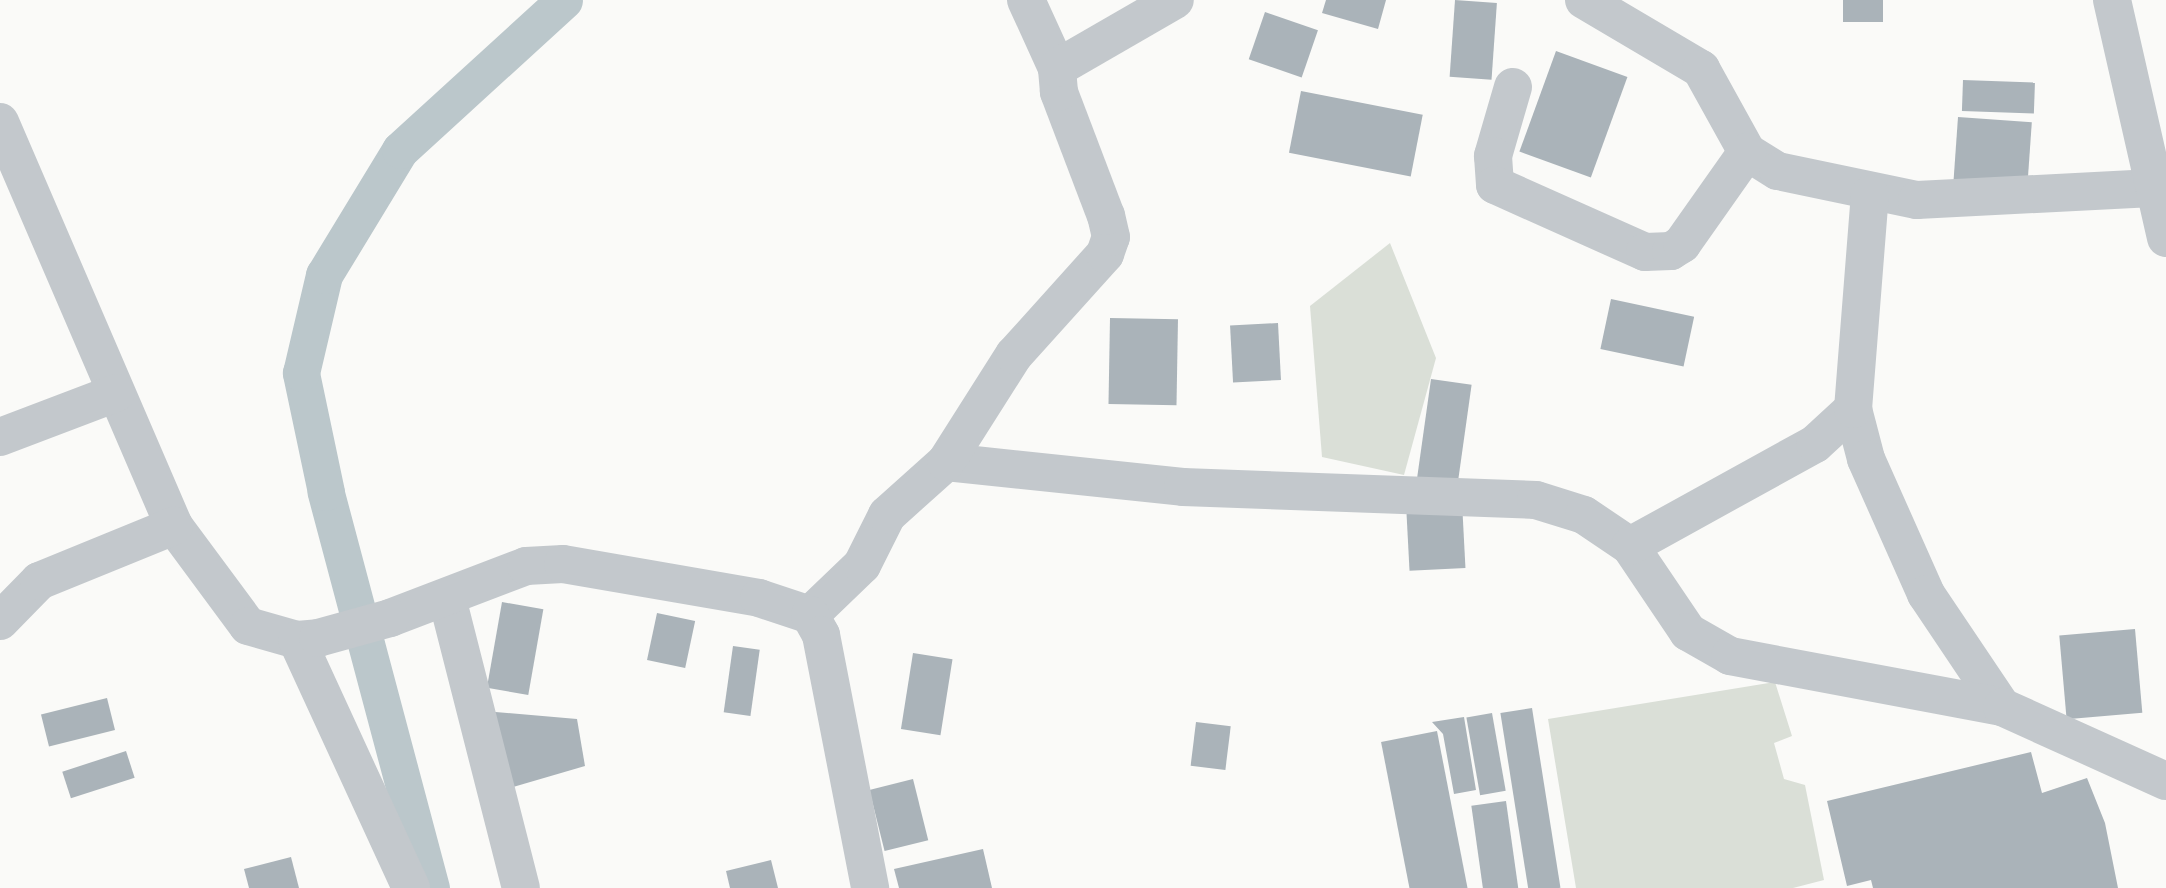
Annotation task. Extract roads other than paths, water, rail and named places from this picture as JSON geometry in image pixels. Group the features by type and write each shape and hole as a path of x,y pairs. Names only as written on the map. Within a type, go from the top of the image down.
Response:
{"street":[{"path":"810,615 862,565 902,498 946,461 1014,355 1105,254 1111,237 1057,68 1026,0"},
{"path":"1057,68 1175,0"},
{"path":"2112,0 2166,238"},
{"path":"1590,1 1701,69 1747,152 1778,171 1871,195 1963,202 2153,188"},
{"path":"1513,87 1493,156 1495,185 1644,252 1671,251 1682,244 1747,152"},
{"path":"0,122 174,526 231,610 248,626 307,639 390,618 526,566 563,564 759,598 810,615 821,635 870,888"},
{"path":"1871,195 1853,410 1866,459 1926,594 2002,707"},
{"path":"0,437 116,393"},
{"path":"1630,546 1815,443 1853,410"},
{"path":"946,461 1183,487 1536,500 1584,515 1630,546 1688,632 1730,656 2002,707 2166,781"},
{"path":"0,621 39,581 174,526"},
{"path":"447,597 521,888"},
{"path":"307,639 411,888"}],"waterway":[{"path":"431,888 326,492 301,373 324,275 400,150 564,0"}]}
